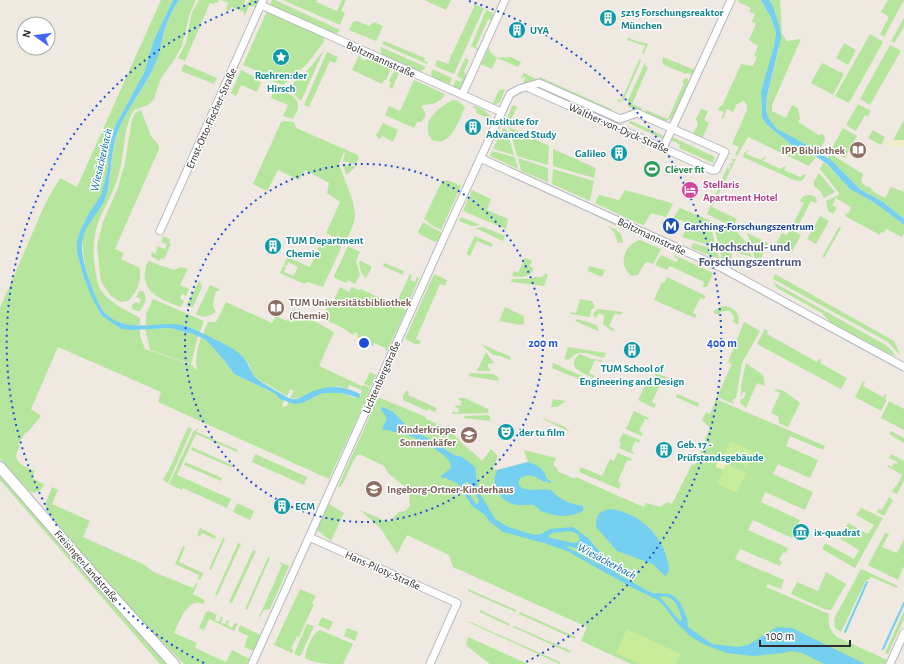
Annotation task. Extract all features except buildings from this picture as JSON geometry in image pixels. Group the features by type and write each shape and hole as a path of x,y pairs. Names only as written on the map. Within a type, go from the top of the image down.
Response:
{"main road":[{"name":"Freisinger Landstraße","path":"0,467 92,573 174,664"}],"street":[{"path":"462,95 505,0"},
{"path":"663,148 731,0"},
{"name":"Boltzmannstraße","path":"262,3 501,112"},
{"name":"Ernst-Otto-Fischer-Straße","path":"160,231 262,3"},
{"name":"Walther-von-Dyck-Straße","path":"512,92 519,88 539,83 620,119 637,113 725,152 716,170 712,170 527,87"},
{"name":"Lichtenbergstraße","path":"252,664 508,96 512,92"},
{"name":"Boltzmannstraße","path":"480,158 722,268 904,367"},
{"name":"Hans-Piloty-Straße","path":"309,537 457,603 430,664"},
{"path":"890,664 904,633"}],"green space":[{"path":"161,0 173,0 154,40 144,73 115,126 109,146 107,172 101,195 89,213 77,241 77,253 84,278 102,316 121,329 140,330 140,336 145,349 192,365 197,370 196,358 198,346 201,338 206,340 234,374 274,393 280,399 284,400 282,407 287,406 288,402 291,403 313,398 323,393 341,393 355,398 360,396 362,390 349,385 348,389 337,386 291,399 290,398 294,391 290,389 287,396 256,378 251,371 249,364 241,355 203,334 208,322 216,322 226,302 272,323 276,316 287,321 293,309 334,332 319,366 362,386 363,385 370,388 370,391 329,479 158,402 161,392 58,347 31,409 41,416 27,433 26,432 18,444 20,446 17,451 17,459 22,465 35,471 32,478 44,484 39,491 35,493 30,492 0,459 0,308 46,202 60,178 77,187"},
{"path":"179,0 196,0 190,13 182,46 161,78 154,99 148,105 134,110 130,117 118,176 98,223 95,236 94,261 100,289 113,302 140,318 140,325 119,323 106,314 94,294 86,269 83,237 87,226 103,202 108,189 113,150 120,126 152,71 170,17"},
{"path":"199,0 219,0 218,3 210,3 185,61 178,58 186,43 192,12"},
{"path":"221,0 244,0 244,5 240,5 244,7 250,0 260,0 257,7 249,6 244,17 244,12 231,7 229,11 226,9 228,3"},
{"path":"272,0 275,0 340,30 335,35 270,5"},
{"path":"283,0 317,0 316,2 337,11 342,0 346,0 341,11 345,13 340,25"},
{"path":"424,0 451,0 446,10"},
{"path":"738,0 761,0 771,18 776,33 774,46 761,91 762,117 766,124 793,146 816,157 809,166 748,137 737,156 735,155 739,147 732,144 747,110 747,105 744,101 737,104 733,112 727,109 723,119 721,119 724,112 718,110 720,106 722,106 741,64 753,66 757,57 754,56 758,46 749,40 756,24 752,22 755,14 749,12 751,8 738,2"},
{"path":"769,0 780,0 782,34 787,41 801,39 772,105 772,111 786,118 792,105 798,108 800,119 798,122 819,135 824,135 825,140 818,152 777,129 768,117 766,109 767,96 779,49 772,4"},
{"path":"888,0 904,0 884,37 880,34 889,17 881,12"},
{"path":"474,4 484,8 454,74 435,66 437,60 448,64 451,57 450,56 474,7"},
{"path":"486,10 493,13 492,21 488,19 476,47 481,49 478,50 471,46"},
{"path":"267,11 323,36 324,42 306,65 283,85 266,79 257,71 243,65"},
{"path":"904,18 904,27 894,43 891,41"},
{"path":"357,21 369,26 374,22 383,26 376,41 349,30 353,22"},
{"path":"870,34 883,42 849,103 835,96"},
{"path":"628,37 648,44 644,54 642,53 645,46 627,40"},
{"path":"384,41 425,58 424,60 428,63 427,64 382,44"},
{"path":"844,43 856,50 848,65 836,58"},
{"path":"890,45 901,51 870,105 860,99"},
{"path":"381,47 426,67 421,72 417,72 381,56"},
{"path":"489,47 490,52 497,58 492,69 481,64"},
{"path":"324,50 301,101 286,89 306,72"},
{"path":"327,52 338,57 335,63 330,61 309,107 304,105"},
{"path":"359,55 361,56 360,58 365,61 366,58 391,69 386,80 384,80 382,84 352,70"},
{"path":"511,57 521,62 518,67 497,58"},
{"path":"663,57 695,70 692,74 686,74 664,65 662,62"},
{"path":"465,58 469,60 464,72 467,76 461,89 459,90 452,88 456,80 461,82 462,79 457,76"},
{"path":"640,58 641,61 624,99 621,102 617,101 618,99 621,101"},
{"path":"647,62 645,66 648,67 632,104 642,108 640,112 628,106 628,100 644,65"},
{"path":"822,63 844,74 833,95 811,83"},
{"path":"184,64 217,78 214,84 181,71"},
{"path":"432,69 452,78 449,86 433,79 431,75"},
{"path":"241,70 255,77 261,83 257,92 241,85 236,96 231,93"},
{"path":"394,71 399,73 392,89 389,87 391,82 389,81"},
{"path":"524,73 538,80 540,77 611,109 613,113 538,82 530,82 522,85 526,77 521,78"},
{"path":"685,78 688,79 689,83 683,101 672,118 667,121 662,121 644,113 646,110 668,119 684,83 682,82"},
{"path":"414,80 445,94 438,102 423,105 422,107 425,112 425,117 421,122 417,122 414,128 385,115 389,106 400,111"},
{"path":"276,89 294,97 298,103 298,109 293,119 283,116 288,105 271,98 274,90"},
{"path":"505,89 500,102 494,105 493,103 499,90"},
{"path":"223,95 225,96 198,159 196,156"},
{"path":"453,100 458,101 465,107 457,125 449,137 444,140 432,140 428,128 432,116 436,111"},
{"path":"858,104 871,111 868,117 865,115 856,131 846,125"},
{"path":"513,105 517,107 510,122 506,120"},
{"path":"475,106 487,112 491,119 476,113 477,110 472,107"},
{"path":"701,109 708,111 704,120 709,123 702,139 693,134 698,124 696,119"},
{"path":"141,110 151,136 158,144 159,149 115,249 124,253 121,259 140,268 140,278 134,294 128,301 121,302 111,296 101,282 97,246 103,222 117,190 125,163 132,119 135,113"},
{"path":"904,120 904,140 893,140"},
{"path":"631,121 664,136 663,139 629,123"},
{"path":"281,122 294,122 296,128 358,155 359,159 355,164 343,161 344,152 339,164 351,196 355,215 353,225 346,242 326,233 340,202 327,193 329,183 305,170 299,180 278,170 267,191 253,184"},
{"path":"383,123 398,130 393,142 382,136 380,139 376,136"},
{"path":"509,127 549,146 548,165 517,156"},
{"path":"503,128 507,130 514,155 493,149"},
{"path":"843,128 857,136 845,158 831,150"},
{"path":"873,130 885,137 881,145 868,138"},
{"path":"672,137 715,157 713,163 679,148 680,145 671,140"},
{"path":"553,149 596,168 594,178 553,166"},
{"path":"748,150 746,154 761,160 766,157 763,161 781,169 785,166 786,167 784,170 800,177 804,174 806,175 802,181 794,180 743,157 744,153"},
{"path":"492,151 515,157 518,169 490,156"},
{"path":"829,153 863,174 861,182 885,198 891,187 904,192 904,219 883,202 861,190 827,158"},
{"path":"518,158 548,168 548,182 521,171"},
{"path":"732,159 736,159 712,207 737,219 733,227 707,214 727,168 729,169 731,167 729,165 730,163 732,164"},
{"path":"824,162 850,189 875,203 904,225 904,234 902,237 886,229 884,233 881,232 880,235 845,216 846,213 848,214 851,207 836,198 832,205 837,208 833,214 828,211 826,201 839,195 839,193 820,169"},
{"path":"343,164 345,164 356,167 346,175"},
{"path":"553,169 594,181 590,201 552,184"},
{"path":"819,173 835,192 824,198 821,192 814,186 814,181"},
{"path":"445,180 461,186 441,230 424,219 441,183"},
{"path":"472,190 491,199 487,210 508,219 506,229 463,211"},
{"path":"625,190 673,204 666,217 651,213 644,225 595,203 599,195 619,200"},
{"path":"809,195 815,196 817,201 815,203 811,201 795,232 801,235 792,252 789,253 779,248 777,242 782,233 787,235 804,203 800,201 802,197"},
{"path":"680,208 709,220 716,247 682,237 690,223 673,218"},
{"path":"593,213 637,233 636,235 592,214"},
{"path":"820,216 829,221 816,244 807,239"},
{"path":"461,217 480,225 472,226 459,221"},
{"path":"423,222 442,233 438,241 435,242 419,234 418,232"},
{"path":"713,222 737,232 746,242 752,257 719,247"},
{"path":"608,226 622,236 623,242 618,243 614,232"},
{"path":"483,227 505,236 503,241 475,228"},
{"path":"839,227 841,228 824,258 822,257"},
{"path":"747,233 768,243 760,261 755,259"},
{"path":"163,236 170,239 169,243 171,244 164,259 161,258 159,261 151,256 152,252 156,254 157,246 165,249 167,244 161,242"},
{"path":"475,236 493,244 491,247 477,241 470,256 466,254"},
{"path":"323,238 339,244 341,248 323,287 308,282 304,284 280,273 283,266 286,267 284,272 294,276 298,267 288,262 287,266 284,265 287,257 310,267"},
{"path":"640,240 661,249 653,264 647,262 644,264 638,275 632,276 627,272 625,267 624,256 626,251 634,242"},
{"path":"693,243 717,250 719,259 691,248"},
{"path":"348,246 360,252 356,261 360,275 355,284 348,280 346,283 335,278 334,276"},
{"path":"720,250 733,254 728,263 722,261"},
{"path":"661,255 676,262 678,259 674,257 674,255 713,273 707,287 703,287 704,282 670,266 667,270 655,265"},
{"path":"525,258 531,260 532,262 529,266 533,268 533,271 526,276 512,276 514,271 518,272"},
{"path":"148,261 174,270 181,267 188,269 180,285 189,289 186,296 182,294 180,298 184,301 181,307 164,300 151,292 145,279 145,271"},
{"path":"361,261 371,266 366,278 360,269 359,262"},
{"path":"384,263 404,271 403,275 383,266"},
{"path":"589,266 605,270 602,277 588,271"},
{"path":"410,274 412,275 410,280 415,282 417,277 419,278 407,306 397,302"},
{"path":"434,274 447,280 445,286 440,284 416,339 421,341 419,344 415,344 405,339"},
{"path":"545,274 548,274 544,286 511,282 512,279 531,279 534,277 542,277"},
{"path":"775,274 894,341 900,354 888,342 773,279"},
{"path":"667,277 706,296 704,299 700,298 693,313 697,315 695,318 654,300 662,282 664,283"},
{"path":"199,281 202,287 194,305 192,307 186,306"},
{"path":"773,282 884,344 896,356 889,354 831,323 822,313 777,288"},
{"path":"210,285 219,289 219,291 216,291 213,302 214,310 216,312 211,315 199,316 196,314"},
{"path":"340,287 349,292 352,287 359,290 361,289 406,310 387,351 385,350 386,348 374,343 373,346 357,337 358,334 355,332 353,335 347,330 324,319 323,315 327,308 331,306"},
{"path":"140,290 144,292 145,299 140,311 137,311 132,309 132,305 136,302 139,304 141,299 136,297"},
{"path":"153,299 204,321 200,332 188,327 146,325 146,314"},
{"path":"580,299 592,301 595,307 591,310 590,317 571,314 571,312 576,313"},
{"path":"785,305 858,345 857,346 784,307"},
{"path":"723,306 730,307 736,311 739,321 738,325 733,322 734,317 730,311 722,311 718,315 713,312"},
{"path":"505,307 524,316 524,324 520,325 499,321"},
{"path":"598,309 623,312 620,315 615,313 609,326 614,329 614,331 603,324 604,316 602,314 598,314 596,318 593,316 594,312"},
{"path":"577,319 598,326 598,331 575,321"},
{"path":"744,322 760,331 742,363 736,398 731,401 734,402 734,404 717,397 732,364 728,362"},
{"path":"170,328 198,336 191,364 150,350 145,329"},
{"path":"765,329 768,331 767,334 817,362 820,358 820,363 847,378 841,389 757,344"},
{"path":"481,344 511,357 510,360 493,355"},
{"path":"568,347 606,353 604,358 581,353 573,356 569,360 564,359"},
{"path":"486,352 495,364 488,364 491,371 477,371"},
{"path":"580,354 592,359 602,360 601,362 595,360 589,373 595,376 593,378 580,372 574,366 576,359"},
{"path":"553,363 589,379 589,383 552,368"},
{"path":"746,363 763,375 765,386 757,383 746,408 740,403 741,399 743,399 746,393 743,392 741,397 741,385"},
{"path":"370,372 376,375 371,387 364,384"},
{"path":"470,373 493,374 498,377 499,381 468,376"},
{"path":"656,373 668,378 667,380 663,378 652,402 656,404 654,408 638,400 646,383 651,385"},
{"path":"863,381 865,383 863,386 883,397 885,394 887,395 885,398 887,400 881,411 855,397"},
{"path":"777,389 784,391 800,403 788,427 779,423 778,416 771,413 780,393 774,390"},
{"path":"406,390 409,392 408,395 437,408 435,412 428,409 427,411 403,400"},
{"path":"677,394 699,403 698,407 676,397"},
{"path":"380,398 426,417 426,419 444,427 449,425 460,441 482,461 491,449 498,456 493,468 497,470 528,462 524,450 556,458 553,465 558,469 557,471 575,479 576,477 644,507 646,503 660,507 667,502 672,504 692,464 695,465 705,442 710,428 702,420 706,412 710,414 716,399 825,446 823,450 790,436 786,446 818,460 810,478 778,464 773,474 813,492 805,510 765,492 761,502 800,520 792,538 753,520 748,530 788,548 786,553 783,552 779,560 782,562 780,566 740,549 735,559 784,580 781,589 768,584 766,587 829,614 830,627 832,632 837,637 887,660 885,664 631,664 581,641 587,627 453,567 449,555 407,535 397,554 381,529 360,510 383,520 390,521 399,512 405,511 410,506 409,493 404,486 388,473 384,466 361,455 357,455 341,487 338,487 377,400"},
{"path":"460,398 465,398 488,409 489,413 452,414 453,411 458,413 459,409 455,407 456,405 460,406 462,401 458,400"},
{"path":"553,399 566,401 557,407 551,407"},
{"path":"889,401 904,409 904,430 881,418"},
{"path":"634,411 649,418 648,420 645,419 639,431 643,433 641,436 626,429"},
{"path":"465,416 490,416 490,421 464,418"},
{"path":"543,419 565,427 570,432"},
{"path":"188,427 192,429 168,483 163,480"},
{"path":"197,428 197,432 238,450 237,452 196,434 177,475 231,499 227,508 183,488 182,490 169,484 194,430 196,431"},
{"path":"891,431 904,438 904,443 889,434"},
{"path":"623,433 640,440 639,443 635,441 631,451 634,452 633,454 619,448 621,443 619,441"},
{"path":"730,441 754,452 747,466 724,456"},
{"path":"192,447 232,465 231,467 191,450"},
{"path":"618,453 632,459 631,461 627,460 618,481 621,483 619,489 579,472 581,467 602,476 610,459 614,461"},
{"path":"255,454 307,477 304,485 252,462"},
{"path":"891,454 904,461 904,481 897,494 892,492 902,475 887,466 888,465 898,470 892,466 894,463 897,464 898,462 889,458"},
{"path":"185,462 222,478 221,481 184,465"},
{"path":"726,464 746,473 737,493 717,484"},
{"path":"0,475 167,664 160,664 0,480"},
{"path":"52,487 58,490 52,504 90,521 83,537 143,564 154,572 193,588 198,582 193,594 205,600 203,604 192,604 188,607 174,633 197,643 195,648 226,662 232,650 250,659 247,664 184,664 113,589 46,510 46,502"},
{"path":"889,497 893,500 884,516 877,512 879,508 882,510"},
{"path":"237,503 254,511 250,520 233,512"},
{"path":"329,504 344,513 331,541 317,530"},
{"path":"861,508 883,518 855,568 822,549 825,543 854,559 859,550 839,538 848,523 868,534 874,525 856,515"},
{"path":"200,528 216,536 215,539 202,533 200,537 197,535"},
{"path":"885,533 889,534 882,547 897,553 904,539 904,566 898,580 868,565"},
{"path":"223,538 225,539 211,570 209,569"},
{"path":"238,543 241,544 217,596 215,595"},
{"path":"183,546 185,547 179,562 203,573 200,580 198,579 199,575 175,564"},
{"path":"253,550 256,551 232,603 229,602"},
{"path":"268,557 270,558 247,610 245,609"},
{"path":"280,562 289,566 270,609 264,610 259,617 282,565 279,563"},
{"path":"861,569 898,586 897,588 871,577 866,580 841,632 835,628 834,619"},
{"path":"826,572 846,584 831,610 824,609 791,594 797,582 818,591"},
{"path":"300,589 316,596 312,603 314,604 299,637 297,636 291,649 294,650 292,653 274,645"},
{"path":"468,589 516,610 516,612 468,591"},
{"path":"480,610 510,624 509,626 480,612"},
{"path":"209,611 217,615 215,620 219,622 221,616 223,617 221,623 225,624 227,620 229,621 227,625 232,628 234,623 238,624 234,631 209,619 204,630 199,628 206,612"},
{"path":"904,611 904,619 888,654 885,653"},
{"path":"520,612 576,637 575,639 519,614"},
{"path":"322,617 333,622 329,630 318,625"},
{"path":"468,622 560,662 560,664"},
{"path":"307,624 314,626 301,655 299,656 294,654"},
{"path":"240,625 260,635 254,651 244,647 248,636 238,631"},
{"path":"514,626 571,651 570,653 513,627"},
{"path":"347,628 358,632 355,641 344,636"},
{"path":"627,629 681,654 676,664 640,664 616,653"},
{"path":"320,630 353,644 343,664 318,663 305,658 312,638"},
{"path":"468,637 528,664 490,664 467,646 466,643"}],"sand":[{"path":"889,139 893,141 904,140 904,146 895,148 887,144"},
{"path":"718,456 728,460 724,470 716,467"}],"water":[{"path":"173,0 179,0 166,26 156,62 147,80 125,115 117,134 113,149 106,196 100,209 88,225 83,238 82,253 84,262 98,301 102,309 113,320 130,325 175,324 192,328 220,342 241,355 256,378 291,399 329,387 353,391 360,394 359,398 341,393 323,393 302,403 296,404 280,399 274,393 234,374 206,340 193,334 170,328 132,330 121,329 102,316 92,298 84,278 77,253 77,241 89,213 101,195 107,172 109,146 115,126 144,73 154,40"},
{"path":"761,0 769,0 772,4 780,28 781,38 767,96 766,109 768,117 777,129 831,160 861,190 883,202 904,219 904,225 875,203 850,189 826,163 812,154 793,146 766,124 762,117 761,91 774,46 776,33 771,18"},
{"name":"Wiesäckerbach","path":"382,407 392,411 409,428 454,455 462,457 475,467 478,490 495,519 506,526 534,535 541,534 550,529 573,527 589,539 619,575 652,593 670,594 675,597 681,604 687,618 688,627 712,644 738,647 748,645 777,627 792,628 865,664 824,664 802,653 791,651 753,656 727,653 703,644 690,636 658,600 629,586 567,551 503,532 489,521 485,515 472,506 458,484 446,478 442,478 441,476 451,468 450,462 445,456 428,444 408,435 382,429 387,418 381,410","holes":["468,482 479,500 478,504 475,503 463,484","570,531 578,534 580,540 573,543 551,538 548,536 552,533","567,547 583,547 593,552 601,560 601,563 599,564","666,596 676,603 682,620 680,621 660,597"]},
{"path":"528,462 541,468 548,481 544,482 534,476 526,476 519,480 519,485 521,488 531,490 551,490 565,501 583,506 583,511 567,516 552,515 541,511 533,505 519,505 511,503 501,497 495,482 497,470"},
{"path":"609,509 629,514 646,525 653,532 664,549 668,562 669,570 665,576 653,564 617,551 596,527 598,515"}],"waterway":[{"path":"845,632 867,582"},
{"path":"883,649 904,603"}],"place":[{"name":"5215 Forschungsreaktor München","path":"608,18"},
{"name":"UYA","path":"517,30"},
{"name":"Rœhren:der Hirsch","path":"281,57"},
{"name":"Institute for Advanced Study","path":"473,127"},
{"name":"IPP Bibliothek","path":"858,150"},
{"name":"Galileo","path":"619,153"},
{"name":"Clever fit","path":"652,169"},
{"name":"Stellaris Apartment Hotel","path":"690,190"},
{"name":"Garching-Forschungszentrum","path":"671,226"},
{"name":"TUM Department Chemie","path":"273,246"},
{"name":"TUM Universitätsbibliothek (Chemie)","path":"276,308"},
{"name":"TUM School of Engineering and Design","path":"632,350"},
{"name":"der tu film","path":"506,432"},
{"name":"Kinderkrippe Sonnenkäfer","path":"469,435"},
{"name":"Geb. 17 - Prüfstandsgebäude","path":"664,450"},
{"name":"Ingeborg-Ortner-Kinderhaus","path":"374,489"},
{"name":"ECM","path":"282,506"},
{"name":"ix-quadrat","path":"801,532"}],"district":[{"name":"Hochschul- und Forschungszentrum","path":"750,254"}]}
